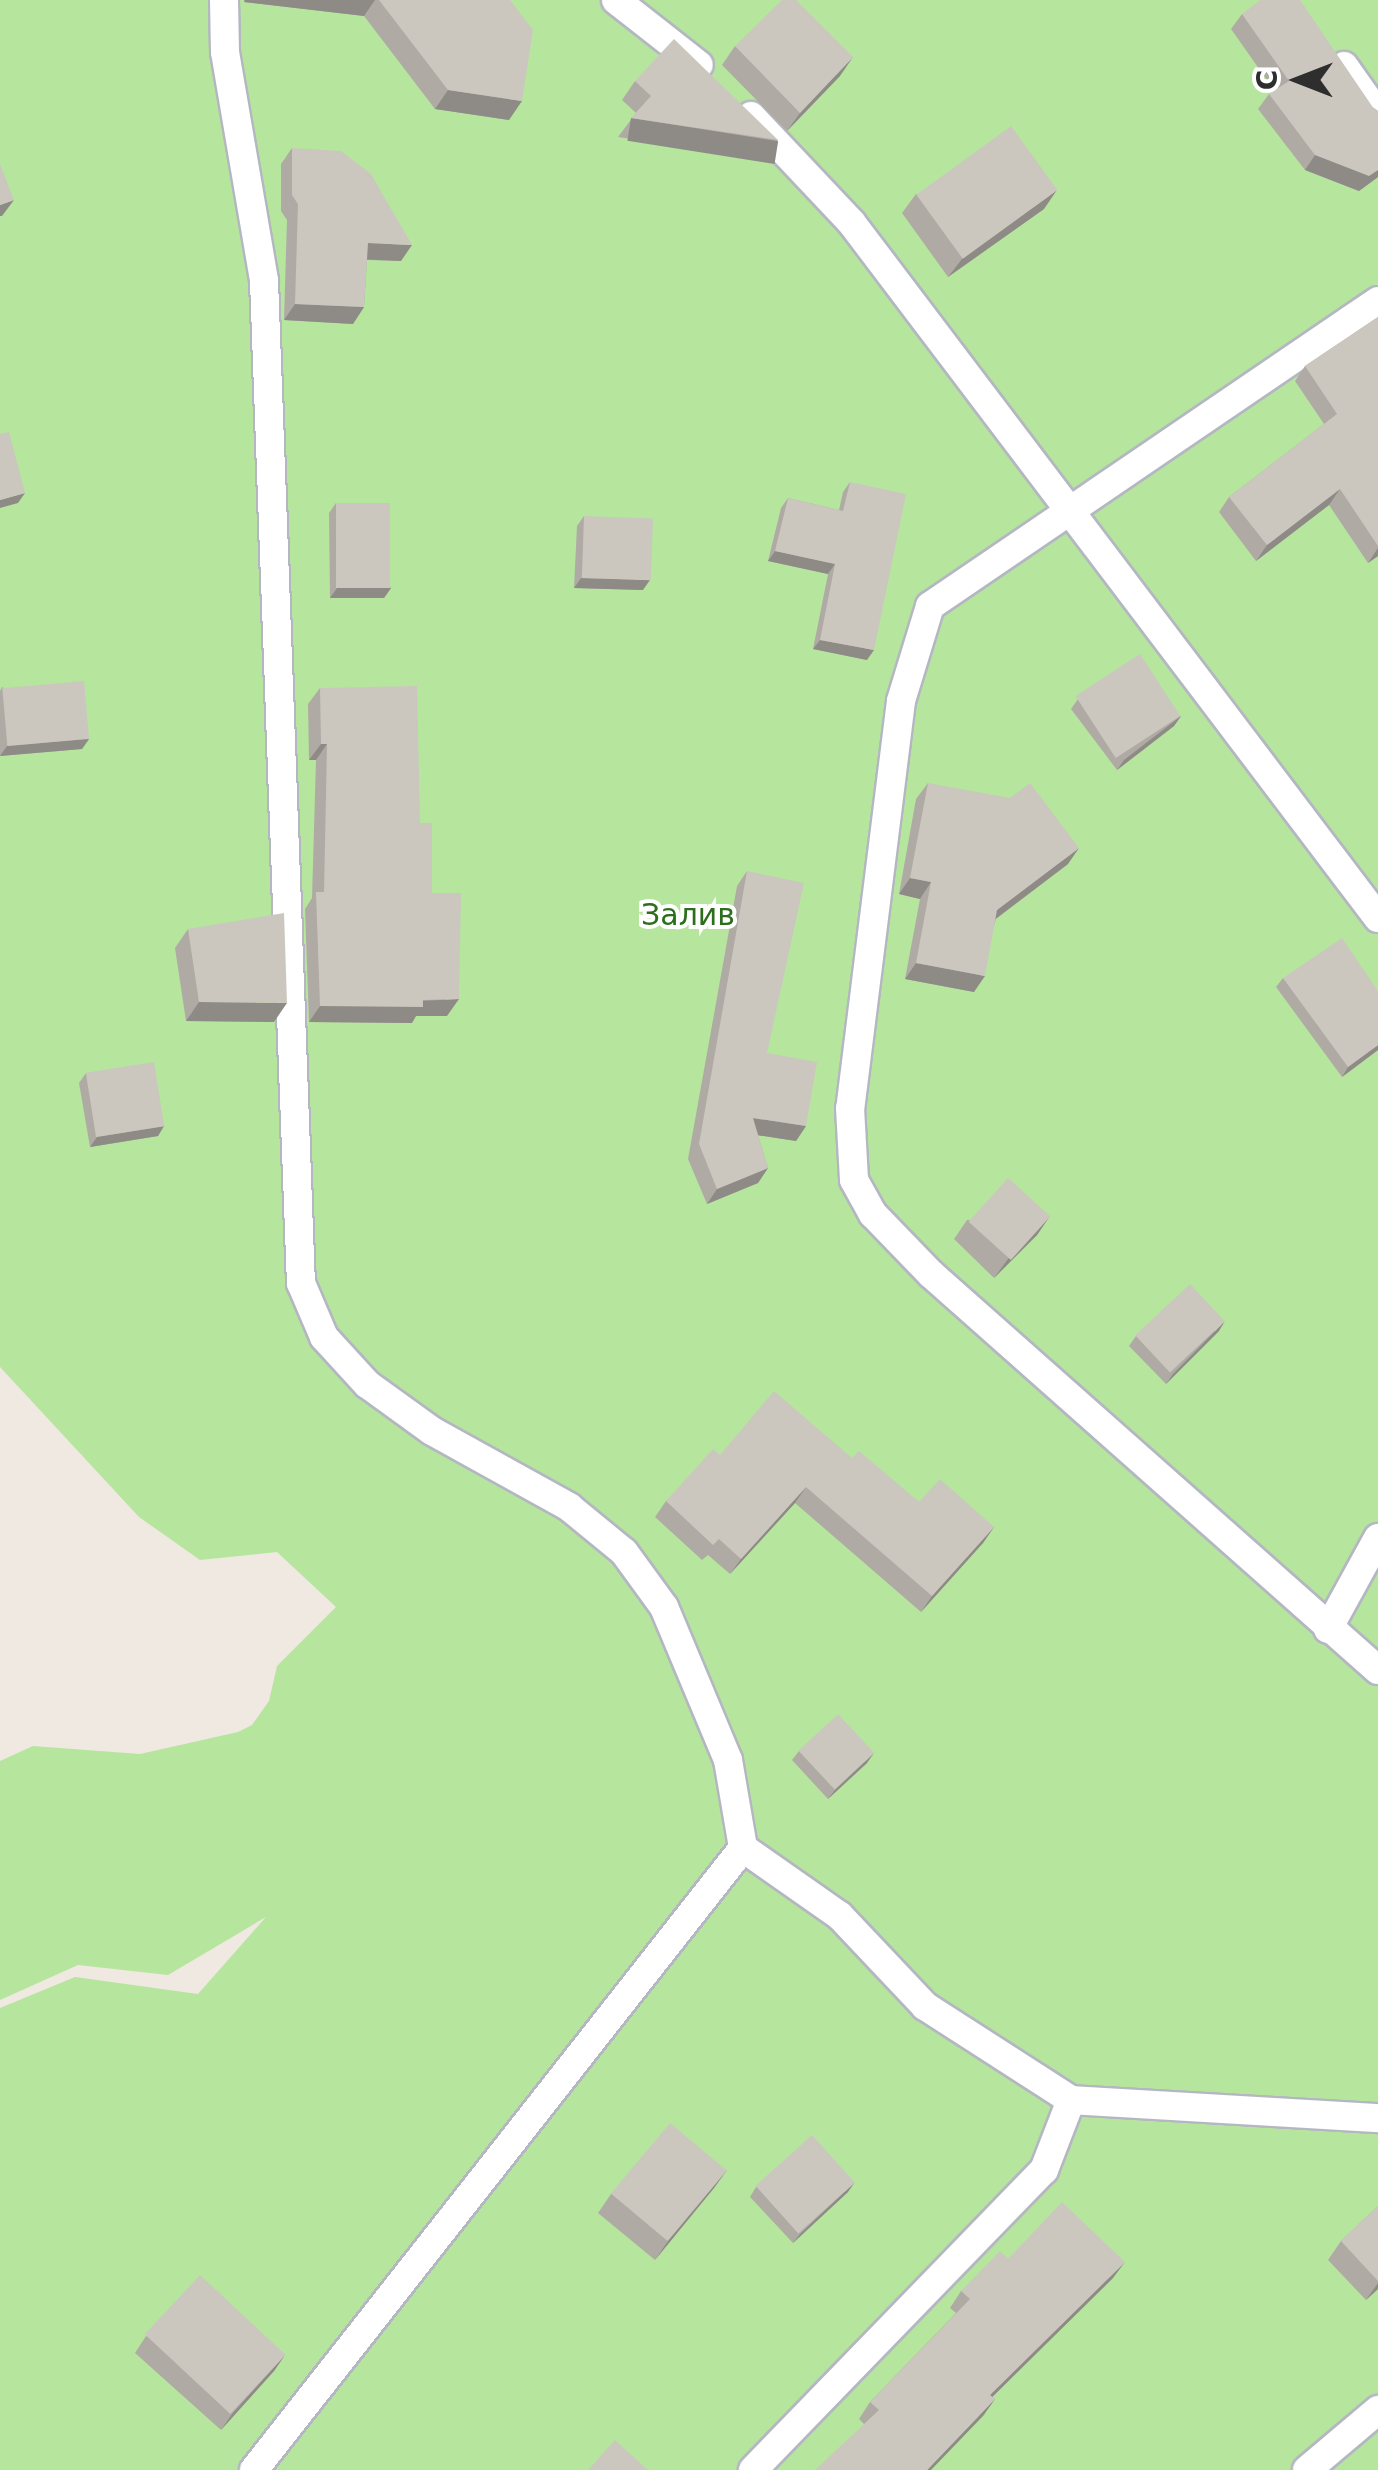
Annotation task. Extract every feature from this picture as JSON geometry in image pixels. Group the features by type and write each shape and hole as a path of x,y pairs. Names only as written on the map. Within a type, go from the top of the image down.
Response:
{"lane":[{"path":"224,0 226,52 264,281 301,1283 324,1337 367,1384 432,1431 569,1506 624,1552 664,1607 728,1760 743,1848 840,1916 926,2006 1072,2100 1378,2118"},
{"path":"616,0 674,41 851,222 1378,918"},
{"path":"1332,49 1378,114"},
{"path":"1378,301 930,606 901,701 850,1108 854,1180 872,1214 931,1274 1378,1670"},
{"path":"1328,1629 1378,1538"},
{"path":"254,2470 743,1848"},
{"path":"753,2470 1044,2170 1072,2100"},
{"path":"1307,2470 1378,2410"}],"green space":[{"name":"Залив","path":"0,0 1378,0 1378,2470 0,2470 0,2008 75,1977 198,1994 266,1917 168,1975 78,1965 0,2000 0,1761 33,1746 140,1754 238,1732 252,1725 269,1701 277,1666 336,1607 277,1552 200,1560 139,1517 0,1367"}],"building":[{"path":"379,0 510,0 533,30 522,101 448,90"},
{"path":"782,0 796,0 853,57 800,113 735,46"},
{"path":"1260,0 1300,0 1378,111 1378,170 1369,176 1315,155 1269,94 1289,81 1242,14"},
{"path":"674,39 778,140 631,118 651,96 635,81"},
{"path":"1011,126 1057,190 963,259 916,195"},
{"path":"292,148 341,151 371,174 412,245 368,243 364,307 295,304 298,204 292,195"},
{"path":"0,164 14,200 0,205"},
{"path":"1378,317 1378,546 1340,489 1267,545 1229,497 1337,414 1305,366"},
{"path":"9,432 25,493 0,500 0,434"},
{"path":"850,482 906,494 874,650 820,640 835,564 775,551 788,498 843,511"},
{"path":"336,503 390,503 390,588 336,588"},
{"path":"584,516 653,518 651,580 582,578"},
{"path":"1140,654 1180,716 1116,758 1075,696"},
{"path":"84,681 89,739 7,746 2,688"},
{"path":"417,686 420,823 432,823 432,893 461,893 459,999 423,1000 423,1007 320,1006 316,892 324,892 327,744 321,744 320,688"},
{"path":"928,783 1010,798 1030,783 1079,848 997,910 985,976 916,963 931,882 910,878"},
{"path":"747,871 804,883 767,1053 817,1062 806,1126 753,1118 768,1168 717,1189 699,1144"},
{"path":"284,913 287,1003 199,1002 188,929"},
{"path":"1342,938 1378,991 1378,1045 1348,1067 1283,978"},
{"path":"154,1062 164,1126 96,1137 86,1073"},
{"path":"1008,1178 1050,1216 1011,1260 969,1222"},
{"path":"1190,1284 1225,1321 1170,1372 1135,1335"},
{"path":"774,1391 852,1458 859,1451 919,1502 940,1479 994,1527 932,1596 806,1487 741,1559 719,1539 713,1545 666,1501 713,1449 720,1455"},
{"path":"838,1714 874,1753 835,1790 799,1751"},
{"path":"670,2123 727,2171 668,2241 611,2193"},
{"path":"812,2135 855,2183 798,2233 756,2186"},
{"path":"1062,2202 1125,2262 990,2395 995,2399 927,2470 815,2470 879,2410 870,2402 970,2299 961,2291 1000,2251 1008,2259"},
{"path":"1378,2206 1378,2281 1341,2241"},
{"path":"200,2275 286,2355 230,2414 145,2334"},
{"path":"615,2440 648,2470 588,2470"}]}
